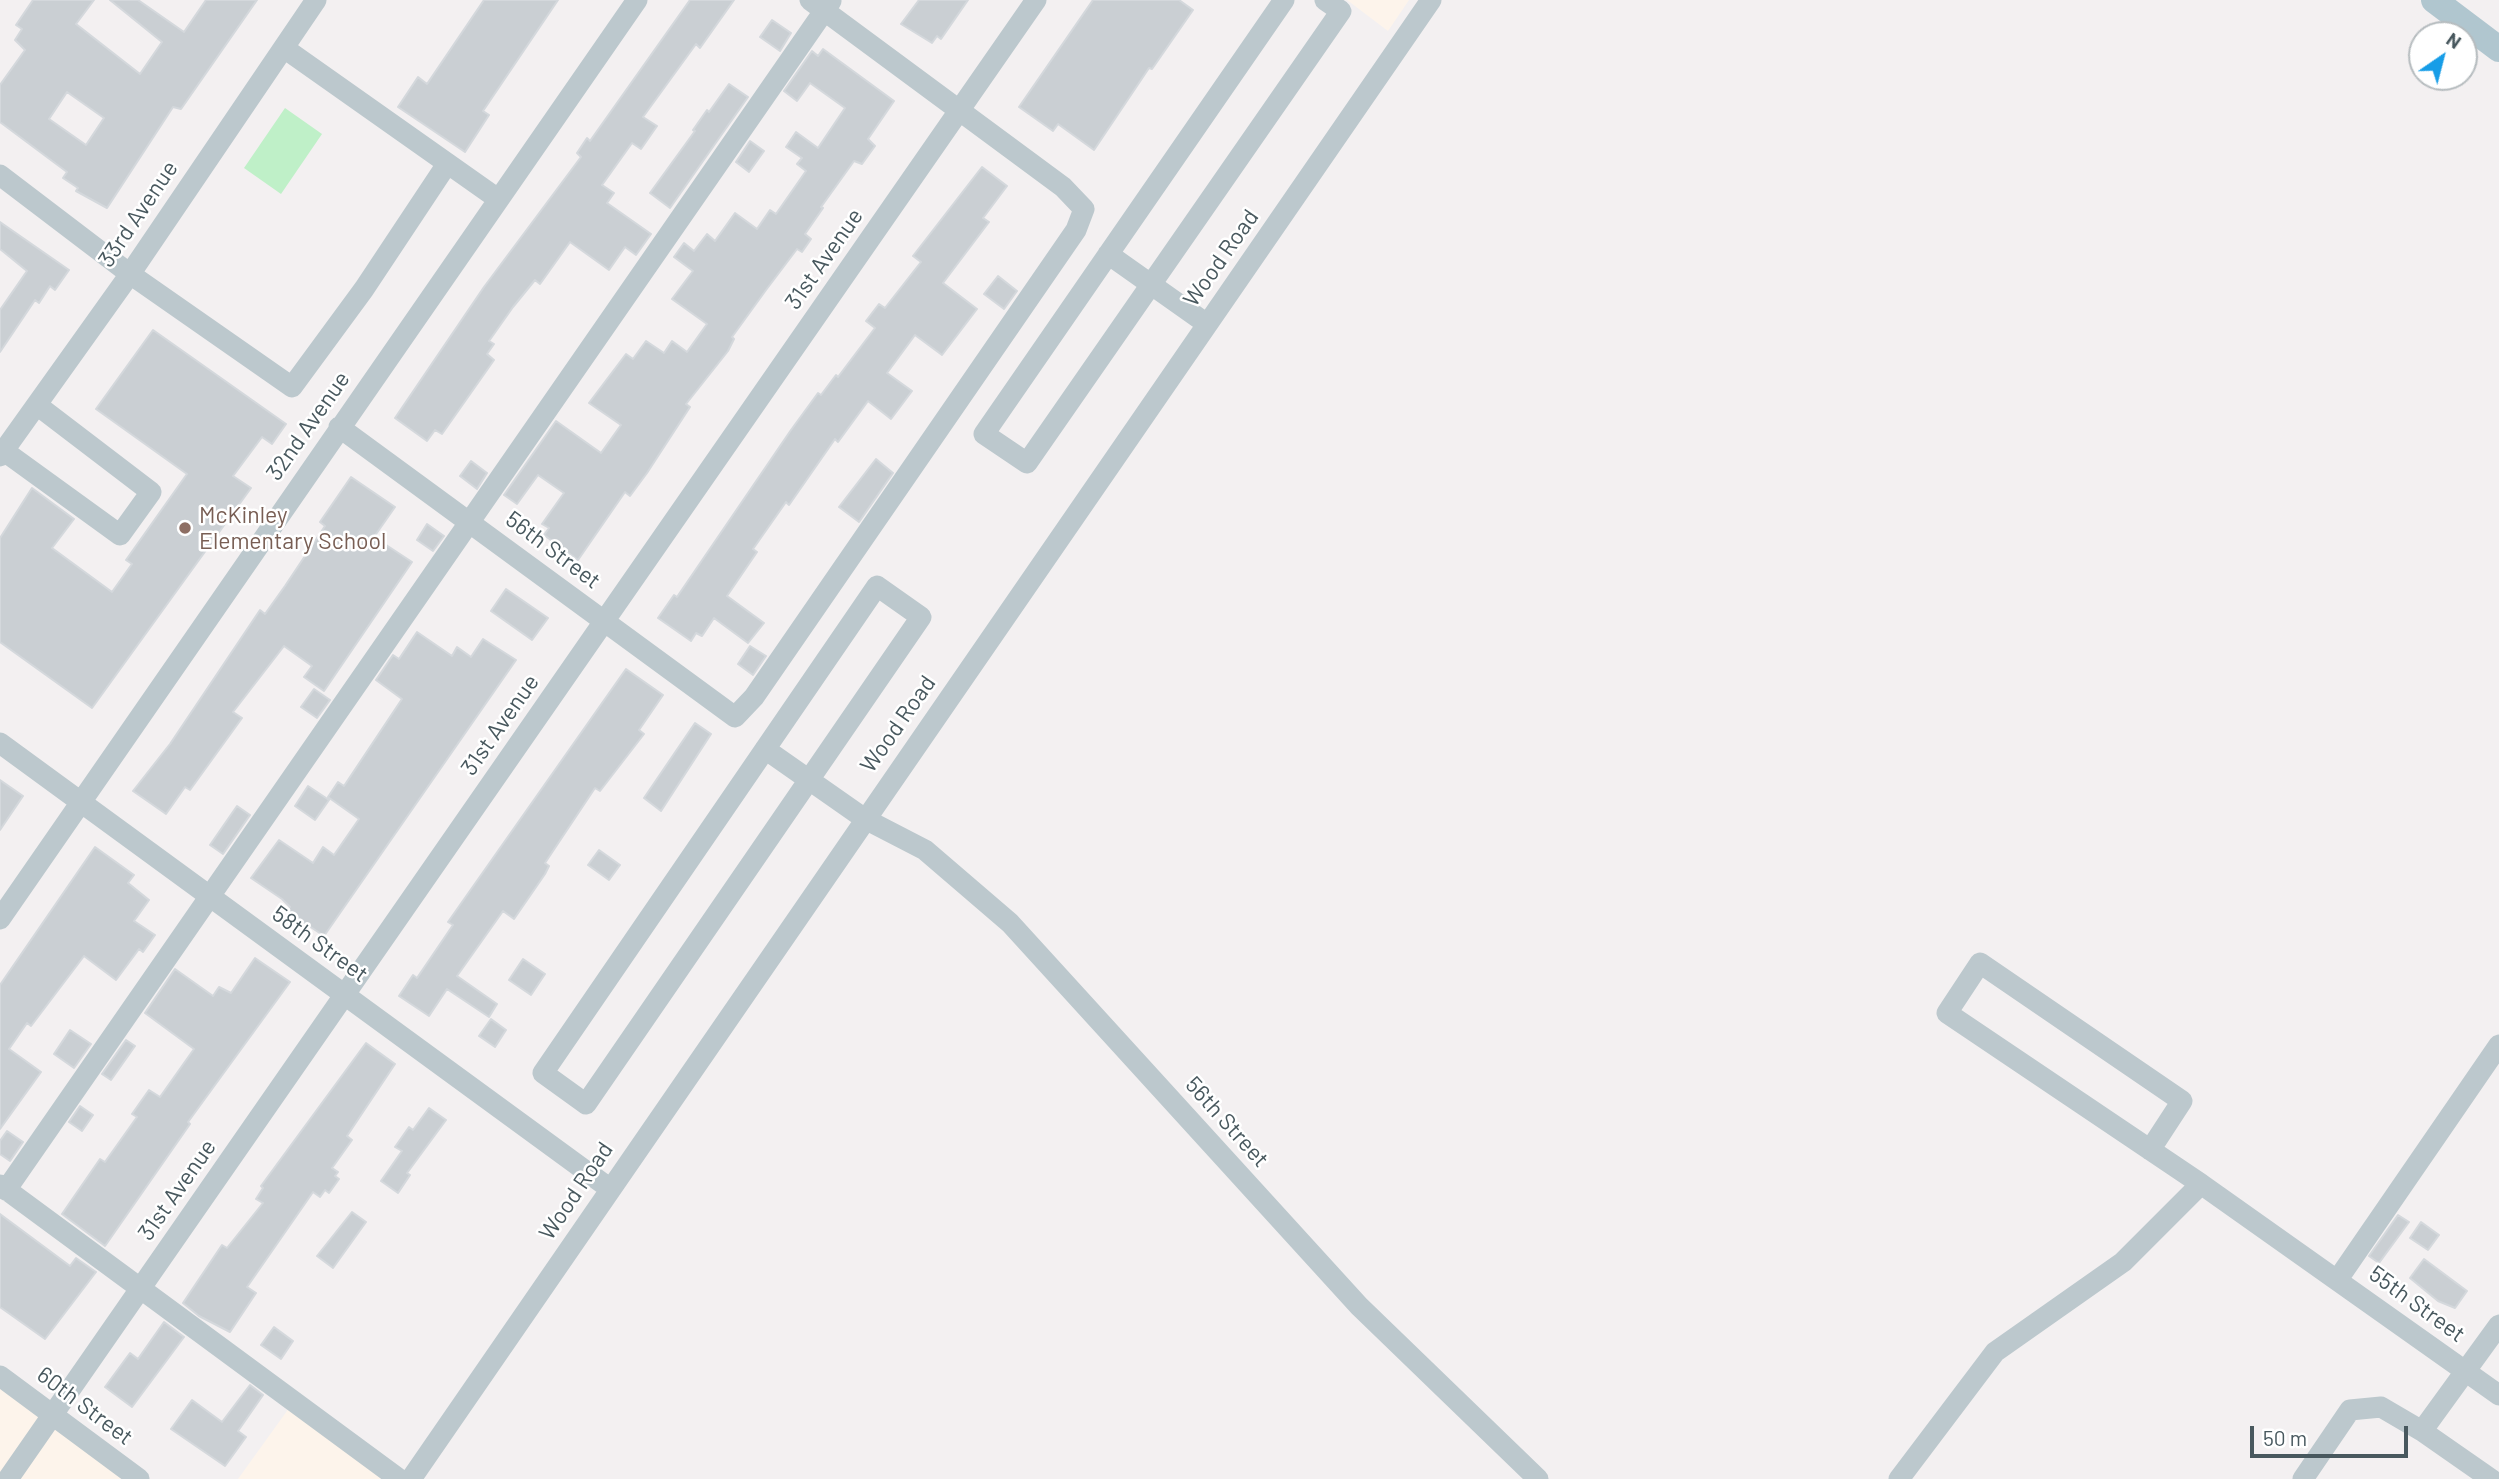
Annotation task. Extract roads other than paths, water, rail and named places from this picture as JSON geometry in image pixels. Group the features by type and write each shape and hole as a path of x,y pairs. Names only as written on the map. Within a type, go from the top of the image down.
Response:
{"main road":[{"path":"2434,0 2499,49"}],"street":[{"name":"33rd Avenue","path":"2,453 130,274 316,0"},
{"name":"32nd Avenue","path":"0,919 637,0"},
{"name":"31st Avenue","path":"8,1479 1036,0"},
{"path":"1284,0 984,434 1027,463 1341,12 1325,0"},
{"path":"400,1479 3,1188 470,521 822,3 959,110"},
{"name":"Wood Road","path":"411,1479 609,1188 1207,324 1420,4"},
{"path":"284,48 498,199"},
{"name":"56th Street","path":"339,427 735,717 754,697 1082,218 1084,209 1063,187 959,110"},
{"path":"0,175 130,274 292,387 364,289 447,163"},
{"path":"1108,254 1207,324"},
{"path":"2,453 120,535 151,492 37,405"},
{"path":"877,586 921,617 807,779 586,1104 543,1073 877,586"},
{"name":"58th Street","path":"0,743 609,1188"},
{"name":"56th Street","path":"765,749 864,819 925,850 1010,923 1359,1306 1538,1479"},
{"name":"55th Street","path":"2150,1150 2182,1101 1980,963 1947,1013 2150,1150 2201,1184 2499,1395"},
{"path":"2338,1279 2499,1045"},
{"path":"1899,1479 1995,1352 2123,1262 2201,1184"},
{"path":"2422,1431 2499,1325"},
{"name":"60th Street","path":"0,1376 139,1479"},
{"path":"2303,1479 2350,1410 2381,1407 2422,1431 2491,1479"}],"place":[{"name":"McKinley Elementary School","path":"185,528"}]}
